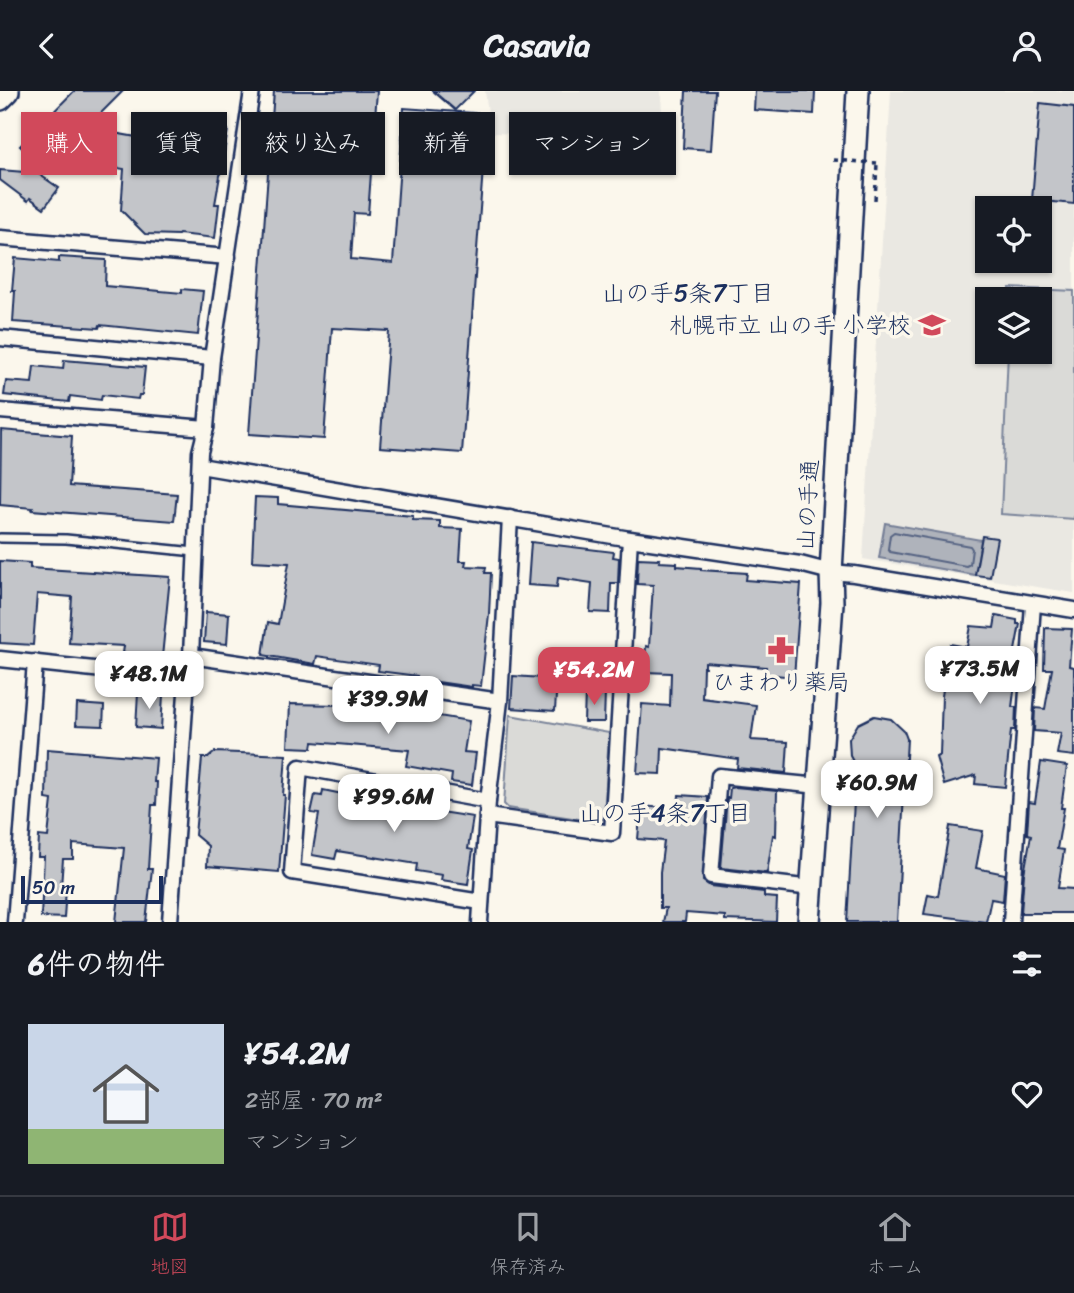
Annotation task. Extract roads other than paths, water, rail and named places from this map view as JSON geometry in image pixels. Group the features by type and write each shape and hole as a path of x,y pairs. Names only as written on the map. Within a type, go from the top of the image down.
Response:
{"main road":[{"path":"0,98 6,91"},
{"name":"山の手通","path":"809,922 832,603 831,572 858,91"}],"street":[{"path":"170,922 187,679 191,656 200,452 206,428 212,358 252,91"},
{"path":"0,238 228,257"},
{"path":"0,338 212,358"},
{"path":"0,411 206,428"},
{"path":"200,466 1074,610"},
{"path":"480,922 488,801 500,701 510,518"},
{"path":"488,816 612,832 631,539"},
{"path":"1011,922 1033,604"},
{"path":"191,656 500,701"},
{"path":"0,659 187,679"},
{"path":"15,922 35,662"},
{"path":"481,902 292,872 300,767 488,801"},
{"path":"812,888 711,876 719,776 819,786"}],"lane":[{"path":"0,538 66,539 195,552"}],"water":[{"path":"885,523 981,540 975,575 879,558"}],"place":[{"name":"札幌市立 山の手 小学校","path":"932,325"},
{"name":"ひまわり薬局","path":"781,650"}],"district":[{"name":"山の手5条7丁目","path":"688,293"},
{"name":"山の手4条7丁目","path":"665,813"}]}
